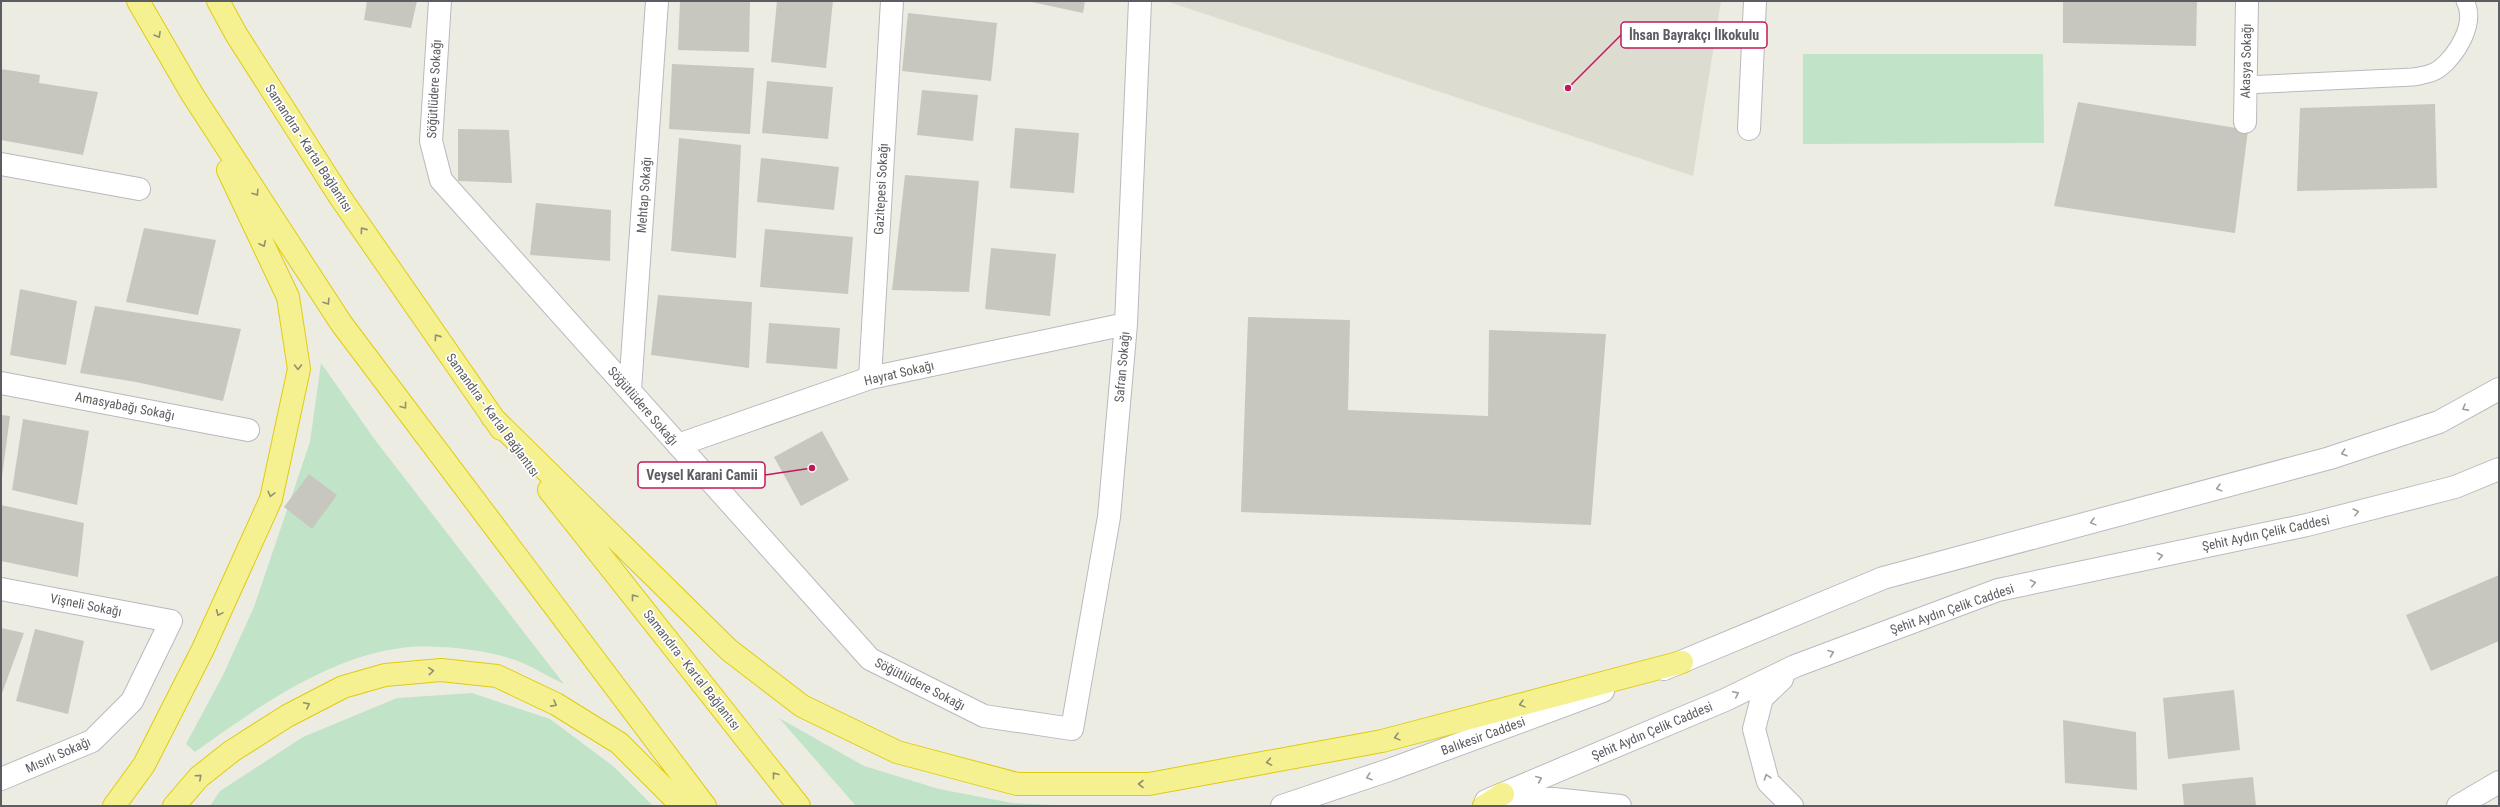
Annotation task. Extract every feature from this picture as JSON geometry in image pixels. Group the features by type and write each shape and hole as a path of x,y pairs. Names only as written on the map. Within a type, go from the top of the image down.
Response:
{"highway":[{"path":"138,1 192,94 341,323 705,806"},
{"name":"Samandıra - Kartal Bağlantısı","path":"218,1 236,34 340,197 492,417 799,806"},
{"path":"114,806 144,765 203,649 271,499 300,369 288,298 192,94"},
{"path":"492,417 729,650 802,706 897,752 1017,784 1149,784 1172,780 1382,741 1682,662"},
{"path":"174,806 199,777 232,751 287,716 336,690 386,675 441,670 497,676 556,704 619,743 682,806"},
{"path":"1484,806 1503,794"}],"street":[{"name":"Söğütlüdere Sokağı","path":"440,1 431,141 441,180 870,659 984,716 1072,729"},
{"name":"Mehtap Sokağı","path":"630,390 657,1"},
{"name":"Gazitepesi Sokağı","path":"870,378 892,1"},
{"name":"Safran Sokağı","path":"1072,729 1109,517 1126,324 1140,1"},
{"path":"1749,129 1755,1"},
{"name":"Akasya Sokağı","path":"2245,122 2247,1"},
{"path":"1,164 139,189"},
{"name":"Hayrat Sokağı","path":"678,446 870,378 1126,324"},
{"name":"Amasyabağı Sokağı","path":"1,383 248,430"},
{"path":"1682,662 1883,578 2330,458 2439,422 2499,388"},
{"name":"Şehit Aydın Çelik Caddesi","path":"1474,806 1725,700 1795,666 1998,590 2308,525 2455,487 2499,469"},
{"name":"Vişneli Sokağı","path":"1,589 171,621"},
{"name":"Mısırlı Sokağı","path":"1,779 92,741 132,701 171,621"},
{"name":"Balıkesir Caddesi","path":"1282,806 1389,770 1682,662"},
{"path":"1792,806 1768,782 1754,729 1762,698 1795,666"},
{"path":"2458,806 2499,782"},
{"path":"1503,794 1620,806"}],"lane":[{"path":"2245,86 2413,77 2429,74 2447,62 2462,41 2468,24 2469,9 2465,1"}],"shaded area":[{"path":"1166,1 1721,1 1693,176"}],"green space":[{"path":"1803,54 2043,54 2044,143 1803,144"},
{"path":"321,363 375,440 564,684 518,661 500,655 457,648 401,648 374,653 346,662 319,674 266,703 195,752 186,744 223,675 254,607 310,442"},
{"path":"472,693 550,719 613,766 653,806 210,806 220,791 303,737 397,698"},
{"path":"779,718 864,766 939,789 1012,803 1072,806 856,806"}],"building":[{"path":"367,1 417,1 411,28 364,20"},
{"path":"680,1 750,1 749,52 678,50"},
{"path":"777,1 833,1 826,68 771,62"},
{"path":"1027,1 1085,1 1083,13"},
{"path":"2063,1 2197,1 2196,46 2063,43"},
{"path":"908,13 997,23 991,81 902,71"},
{"path":"672,64 754,68 750,134 669,129"},
{"path":"1,69 40,75 39,83 98,92 83,155 1,140"},
{"path":"767,81 833,87 828,139 762,133"},
{"path":"922,90 978,95 973,141 917,135"},
{"path":"2078,102 2248,130 2235,233 2054,206"},
{"path":"2435,104 2437,188 2297,191 2300,108"},
{"path":"1015,128 1079,133 1074,193 1010,188"},
{"path":"458,129 509,130 512,183 458,181"},
{"path":"679,138 741,145 736,258 671,251"},
{"path":"761,158 839,167 834,210 757,202"},
{"path":"905,175 979,181 969,292 892,290"},
{"path":"536,203 611,210 610,261 530,255"},
{"path":"144,228 216,240 198,315 126,302"},
{"path":"765,229 853,237 848,294 760,287"},
{"path":"991,248 1056,254 1050,316 985,309"},
{"path":"20,289 77,301 66,365 10,355"},
{"path":"658,295 752,302 749,368 651,355"},
{"path":"95,306 241,329 223,401 136,382 80,373"},
{"path":"1248,317 1350,320 1348,410 1488,416 1489,330 1606,334 1591,525 1241,512"},
{"path":"769,323 840,328 837,369 766,363"},
{"path":"1,415 10,416 2,477 1,477"},
{"path":"23,419 89,431 77,505 12,490"},
{"path":"822,431 849,480 801,506 774,457"},
{"path":"309,474 337,495 312,529 284,507"},
{"path":"1,505 84,523 78,577 1,561"},
{"path":"2499,575 2499,641 2431,671 2406,615"},
{"path":"1,628 24,633 1,696"},
{"path":"35,629 84,641 68,714 16,701"},
{"path":"2234,690 2240,750 2168,759 2163,698"},
{"path":"2063,720 2136,732 2137,790 2065,783"},
{"path":"2253,777 2256,806 2184,806 2182,784"}],"place":[{"name":"İhsan Bayrakçı İlkokulu","path":"1568,88"},
{"name":"Veysel Karani Camii","path":"812,468"}]}
